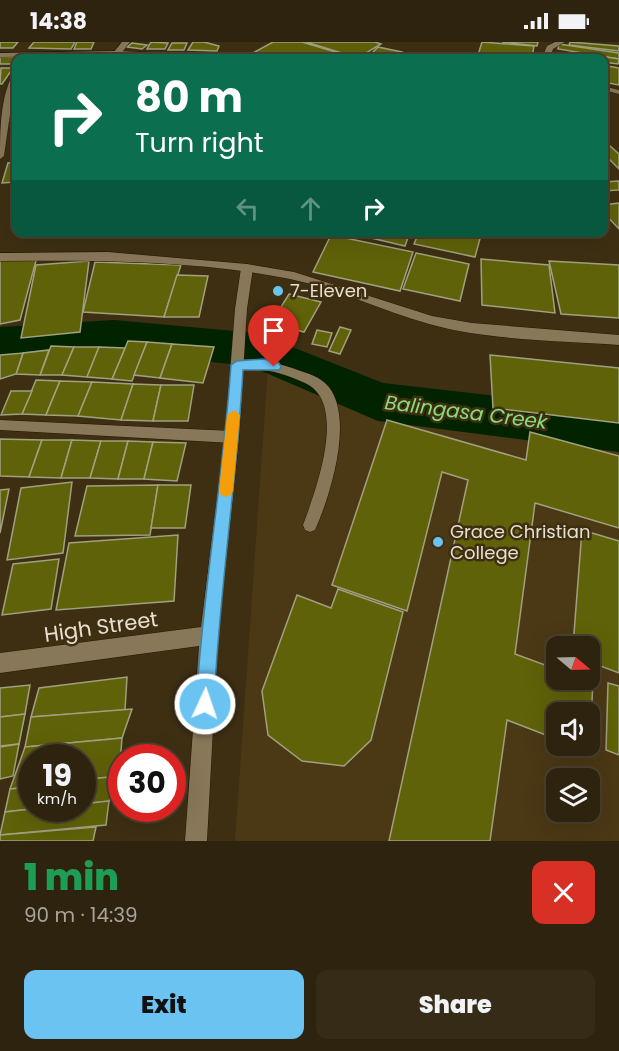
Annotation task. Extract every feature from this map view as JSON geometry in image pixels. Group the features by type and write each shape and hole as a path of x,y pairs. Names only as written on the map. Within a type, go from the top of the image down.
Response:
{"street":[{"path":"117,53 126,42"},
{"path":"548,54 550,48 561,42"},
{"path":"87,54 140,54"},
{"path":"0,257 108,256 248,268 294,276 431,320 472,328 619,340"},
{"path":"196,841 209,635 232,437 240,327 248,268"},
{"name":"High Street","path":"0,663 209,635"}],"lane":[{"path":"0,156 4,108 12,84"},
{"path":"237,361 264,363 315,381 325,391 333,417 331,452 324,489 310,525"},
{"path":"0,425 232,437"}],"shaded area":[{"name":"Grace Christian College","path":"268,367 395,414 619,438 619,841 235,841"}],"building":[{"path":"0,42 18,42 13,48 0,48"},
{"path":"34,42 75,42 71,49 29,48"},
{"path":"77,42 94,42 91,49 74,49"},
{"path":"151,42 168,43 165,49 147,49"},
{"path":"193,42 219,46 217,51 188,50"},
{"path":"273,42 302,42 342,54 251,54"},
{"path":"306,42 375,42 381,44 365,54 345,54"},
{"path":"482,42 534,46 533,54 478,54"},
{"path":"502,42 538,42 537,46"},
{"path":"570,42 619,46 619,51 569,45"},
{"path":"132,43 147,45 142,49 127,47"},
{"path":"172,43 187,43 184,50 168,50"},
{"path":"559,44 619,53 619,59 608,57 608,54 588,54 558,49"},
{"path":"378,47 402,52 400,54 371,54"},
{"path":"0,57 12,57 12,64 0,64"},
{"path":"608,57 619,59 618,64 608,63"},
{"path":"608,66 619,68 619,85 608,83"},
{"path":"1,68 12,68 2,84 0,84"},
{"path":"12,108 12,125 6,110"},
{"path":"608,146 619,154 619,169 608,158"},
{"path":"12,162 12,182 2,183 8,163"},
{"path":"619,181 619,190 608,191 608,182"},
{"path":"619,203 619,229 608,217 608,204"},
{"path":"330,237 341,237 413,252 400,291 313,272"},
{"path":"367,237 408,237 405,246"},
{"path":"417,237 480,237 475,257 414,244"},
{"path":"416,253 469,264 460,301 403,289"},
{"path":"37,257 20,320 0,324 0,259"},
{"path":"481,259 549,265 555,313 482,305"},
{"path":"89,261 80,332 21,338 36,265"},
{"path":"549,261 619,265 619,318 561,314"},
{"path":"95,262 181,265 164,317 83,312"},
{"path":"177,275 208,276 199,317 164,317"},
{"path":"289,294 321,302 304,332 271,323"},
{"path":"340,327 351,330 340,354 329,351"},
{"path":"317,330 332,333 327,347 312,344"},
{"path":"128,341 147,342 132,381 112,379"},
{"path":"147,342 172,344 160,378 134,375"},
{"path":"172,344 214,347 203,383 160,378"},
{"path":"51,346 74,347 62,375 40,375"},
{"path":"74,347 99,347 87,377 62,375"},
{"path":"99,347 125,348 112,379 87,377"},
{"path":"49,350 40,375 16,374 23,353"},
{"path":"23,353 16,374 0,379 0,355"},
{"path":"490,355 619,368 619,423 493,408"},
{"path":"36,380 60,381 46,415 22,414"},
{"path":"60,381 92,382 78,416 46,415"},
{"path":"92,382 133,384 121,420 78,416"},
{"path":"133,384 161,385 153,421 121,420"},
{"path":"161,385 194,385 188,421 153,421"},
{"path":"11,391 32,391 22,414 1,415"},
{"path":"387,420 526,460 530,432 619,456 619,528 535,503 515,654 546,665 546,690 593,690 592,702 546,702 546,735 507,720 490,841 389,841 468,480 442,472 407,611 332,585"},
{"path":"0,439 42,440 29,477 0,476"},
{"path":"42,440 72,440 61,478 29,477"},
{"path":"72,440 101,441 90,478 61,478"},
{"path":"101,441 128,441 118,479 90,478"},
{"path":"128,441 153,442 144,479 118,479"},
{"path":"153,442 186,443 177,481 144,479"},
{"path":"72,482 63,553 7,560 21,488"},
{"path":"158,485 150,535 75,536 87,486"},
{"path":"158,485 191,485 185,528 151,528"},
{"path":"9,489 0,533 0,490"},
{"path":"582,530 619,541 619,673 600,666 600,636 574,636"},
{"path":"178,535 174,601 56,610 69,543"},
{"path":"59,559 51,609 2,615 13,564"},
{"path":"338,589 403,612 371,740 344,766 302,761 268,735 262,691 297,595 331,608"},
{"path":"127,677 125,710 31,717 39,688"},
{"path":"608,683 619,686 619,755 606,750"},
{"path":"30,685 25,714 0,717 0,688"},
{"path":"132,709 122,738 57,744 26,744 31,717"},
{"path":"25,714 19,744 0,746 0,717"},
{"path":"122,738 122,744 108,744 108,777 96,778 96,744 57,744"},
{"path":"18,744 13,776 0,779 0,747"},
{"path":"18,767 18,788 10,789"},
{"path":"108,777 108,801 96,802 96,778"},
{"path":"18,788 18,810 5,812 10,789"},
{"path":"108,801 106,825 0,835 5,812 18,810 18,822 96,822 96,802"},
{"path":"96,827 93,841 0,841 0,835"}],"waterway":[{"name":"Balingasa Creek","path":"0,343 114,336 257,350 378,402 619,431"}],"slow traffic":[{"path":"226,491 234,415"}],"place":[{"name":"7-Eleven","path":"278,291"},
{"name":"Grace Christian College","path":"438,542"}],"route":[{"path":"205,704 209,635 232,437 237,365 264,363 274,367"}]}
